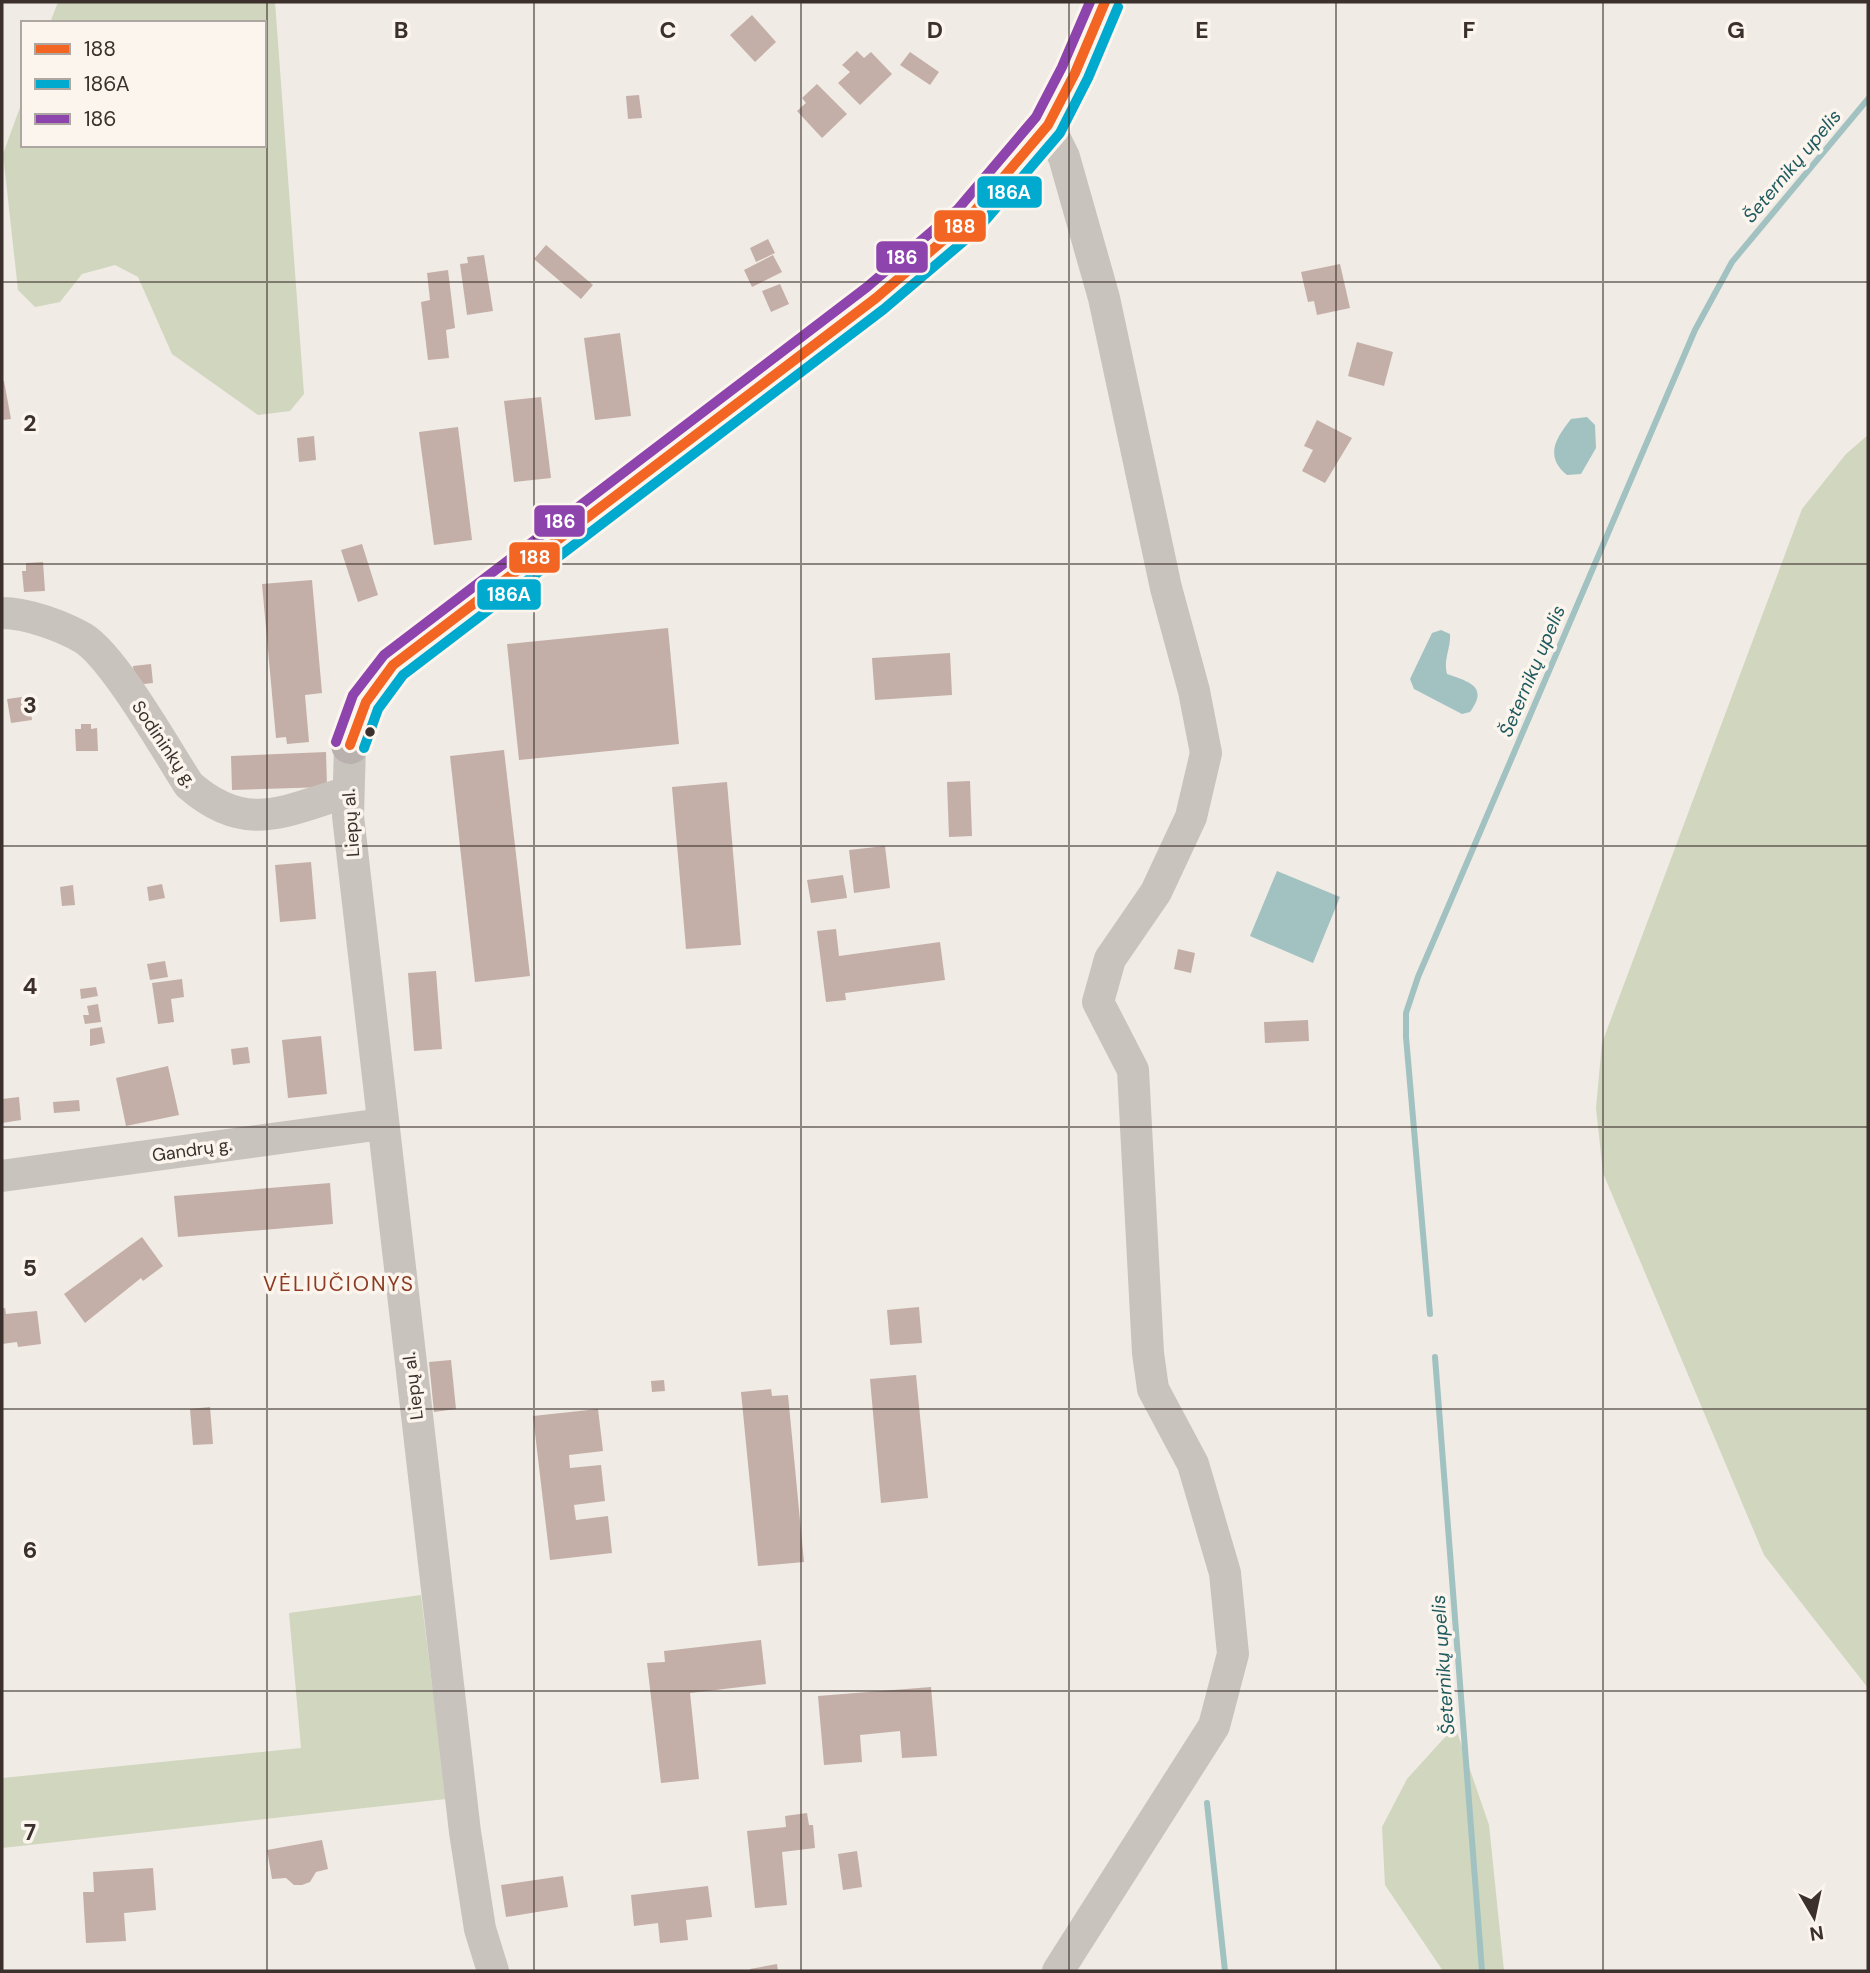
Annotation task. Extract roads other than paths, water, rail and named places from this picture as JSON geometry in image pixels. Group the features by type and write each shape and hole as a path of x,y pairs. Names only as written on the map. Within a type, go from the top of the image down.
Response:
{"main road":[{"name":"Liepų al.","path":"350,745 363,704 375,684 393,665 929,256 986,200 1048,125 1076,73 1105,2"}],"street":[{"path":"1048,125 1064,157 1104,298 1166,588 1194,691 1206,753 1191,817 1156,892 1110,960 1098,1002 1133,1070 1148,1353 1153,1389 1193,1464 1225,1573 1233,1654 1214,1726 1058,1971"},
{"name":"Sodininkų g.","path":"2,613 40,621 84,638 104,656 189,785 207,801 225,811 248,816 274,813 348,792"},
{"name":"Liepų al.","path":"350,745 348,792 382,1124 465,1832 480,1929 493,1971"},
{"name":"Gandrų g.","path":"2,1176 382,1124"}],"water":[{"path":"1587,417 1595,425 1596,448 1581,474 1567,475 1560,468 1554,454 1557,440 1571,419"},
{"path":"1441,630 1450,634 1447,674 1469,683 1477,691 1478,696 1470,712 1462,714 1414,689 1410,679 1432,633"},
{"path":"1277,871 1340,897 1313,963 1250,936"}],"waterway":[{"name":"Šeternikų upelis","path":"1430,1314 1406,1037 1406,1013 1418,977 1695,330 1732,262 1868,99"},
{"name":"Šeternikų upelis","path":"1435,1357 1482,1971"},
{"path":"1207,1803 1225,1971"}],"district":[{"name":"VĖLIUČIONYS","path":"339,1284"}]}
